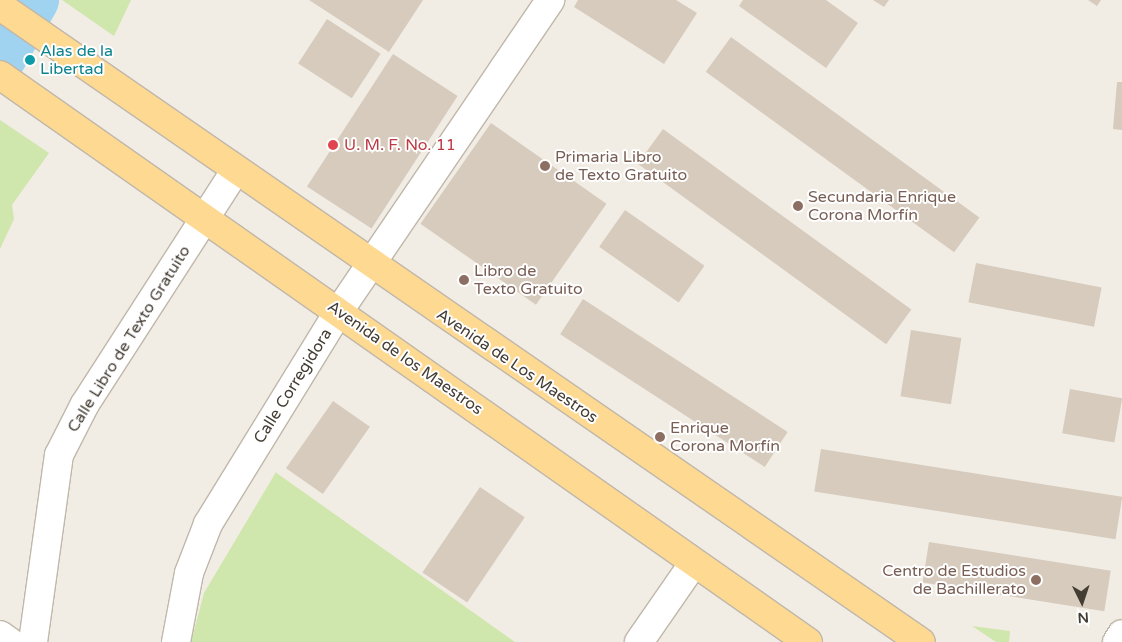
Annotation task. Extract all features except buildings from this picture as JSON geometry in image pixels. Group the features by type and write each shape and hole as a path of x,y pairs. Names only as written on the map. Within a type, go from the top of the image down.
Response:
{"main road":[{"name":"Avenida de Los Maestros","path":"0,6 116,84 369,265 921,642"},
{"name":"Avenida de los Maestros","path":"0,75 339,311 693,564 808,642"}],"street":[{"name":"Calle Corregidora","path":"176,642 189,573 208,524 369,265 550,0"},
{"name":"Calle Libro de Texto Gratuito","path":"34,642 59,455 85,404 204,216 236,170"},
{"path":"639,642 693,564"},
{"path":"1117,642 1122,634"},
{"path":"0,635 10,642"}],"green space":[{"path":"62,0 131,0 114,36"},
{"path":"0,120 49,153 12,205 14,219 0,249"},
{"path":"276,472 515,642 191,642 204,593"},
{"path":"972,626 1010,631 1009,642 996,642"}],"waterway":[{"path":"0,58 33,0"}],"place":[{"name":"Alas de la Libertad","path":"30,60"},
{"name":"U. M. F. No. 11","path":"333,145"},
{"name":"Primaria Libro de Texto Gratuito","path":"545,166"},
{"name":"Secundaria Enrique Corona Morfín","path":"798,206"},
{"name":"Libro de Texto Gratuito","path":"464,280"},
{"name":"Enrique Corona Morfín","path":"660,437"},
{"name":"Centro de Estudios de Bachillerato","path":"1036,580"}]}
